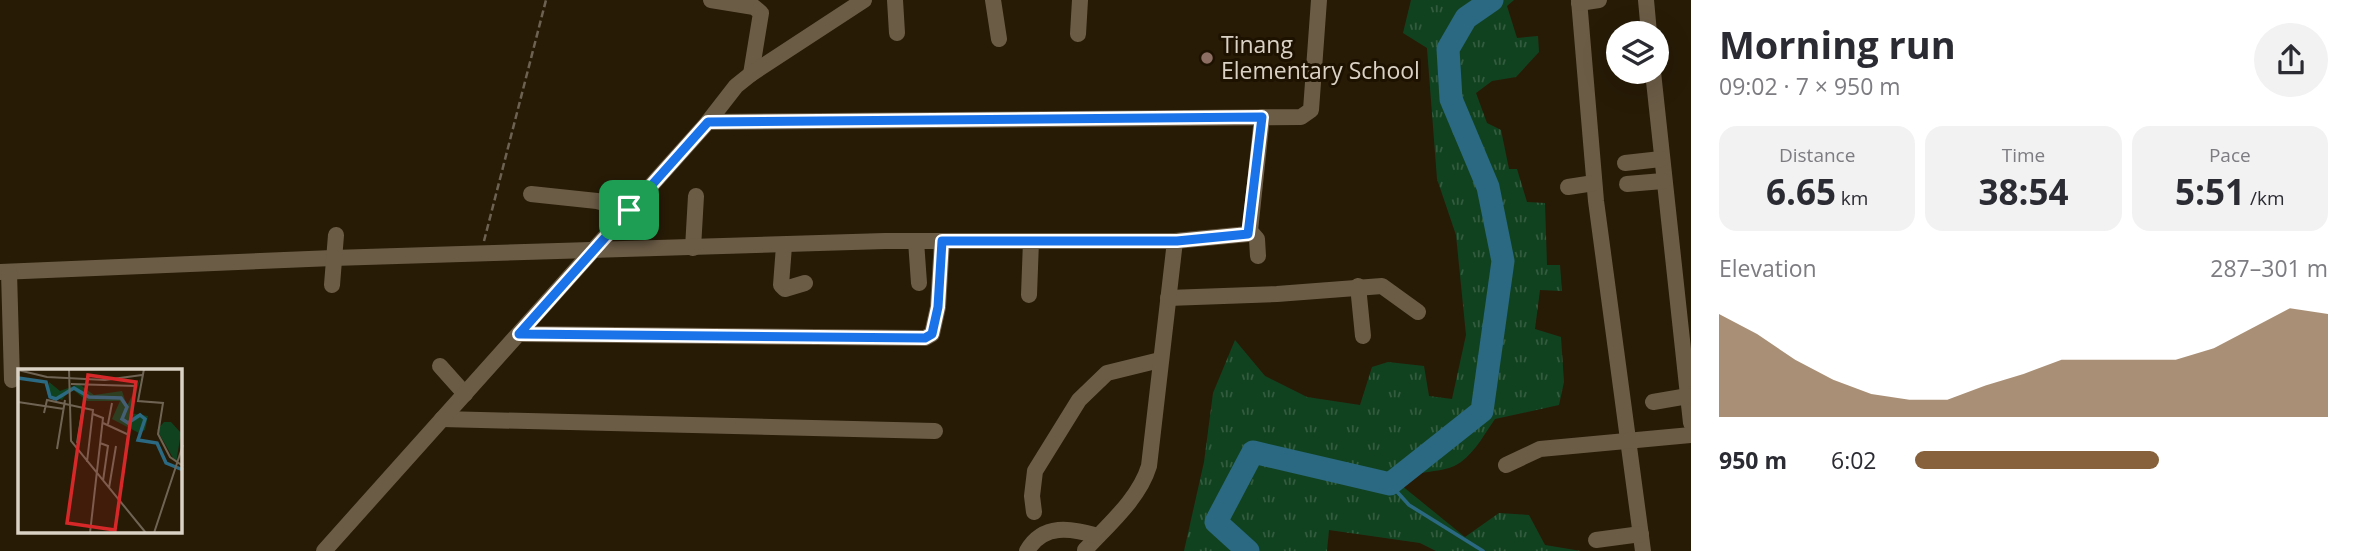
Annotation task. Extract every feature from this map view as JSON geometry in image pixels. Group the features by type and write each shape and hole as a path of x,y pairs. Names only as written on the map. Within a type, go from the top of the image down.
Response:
{"street":[{"path":"710,0 754,7 761,13 751,74"},
{"path":"324,551 708,122 736,86 864,0"},
{"path":"895,0 897,33"},
{"path":"993,0 999,38"},
{"path":"1079,34 1080,0"},
{"path":"708,122 1301,117 1311,110 1319,0"},
{"path":"1599,0 1579,1 1594,183 1643,551"},
{"path":"1646,0 1648,21"},
{"path":"1654,84 1691,423"},
{"path":"12,380 4,272 333,258 942,241 1175,241 1234,237 1248,234 1250,231 1262,117"},
{"path":"1625,163 1661,159"},
{"path":"1627,184 1663,181"},
{"path":"1568,187 1594,183"},
{"path":"531,194 597,201 629,210"},
{"path":"694,248 695,196"},
{"path":"1250,231 1257,239 1258,256"},
{"path":"331,285 336,235"},
{"path":"519,334 925,338 932,334 938,307 942,241"},
{"path":"1029,295 1031,241"},
{"path":"1085,550 1145,480 1175,241"},
{"path":"916,242 919,283"},
{"path":"784,246 781,285 785,289 805,283"},
{"path":"1168,298 1277,294 1358,286 1387,288 1418,312"},
{"path":"1358,286 1363,336"},
{"path":"1034,512 1032,496 1035,471 1079,400 1107,373 1160,360"},
{"path":"440,366 465,394"},
{"path":"1653,402 1688,396"},
{"path":"442,419 935,431"},
{"path":"1506,465 1540,449 1691,435"},
{"path":"1027,551 1044,534 1060,528 1098,536"},
{"path":"1596,540 1641,534"}],"path":[{"path":"481,255 546,0"}],"green space":[{"path":"1411,0 1514,0 1507,6 1517,38 1538,36 1539,52 1516,77 1492,81 1476,93 1487,123 1501,130 1509,169 1517,169 1527,202 1545,203 1547,265 1560,265 1562,291 1540,290 1535,329 1561,337 1564,382 1559,405 1495,419 1476,447 1461,462 1446,469 1414,475 1401,485 1465,537 1499,513 1529,515 1545,545 1581,551 1436,551 1420,543 1329,530 1327,551 1184,551 1204,462 1213,393 1235,340 1265,376 1307,397 1360,405 1372,367 1388,362 1424,366 1429,396 1452,399 1466,335 1456,235 1437,179 1427,48 1403,33"}],"waterway":[{"path":"1248,551 1216,522 1253,452 1390,484 1482,411 1503,261 1488,187 1451,99 1448,49 1466,18 1492,0"},
{"path":"1390,484 1409,505 1483,551"}],"place":[{"name":"Tinang Elementary School","path":"1207,58"}],"route":[{"path":"1262,117 1248,234 1177,241 942,241 938,307 932,334 925,338 519,334 629,210 708,122 1262,117"}]}
